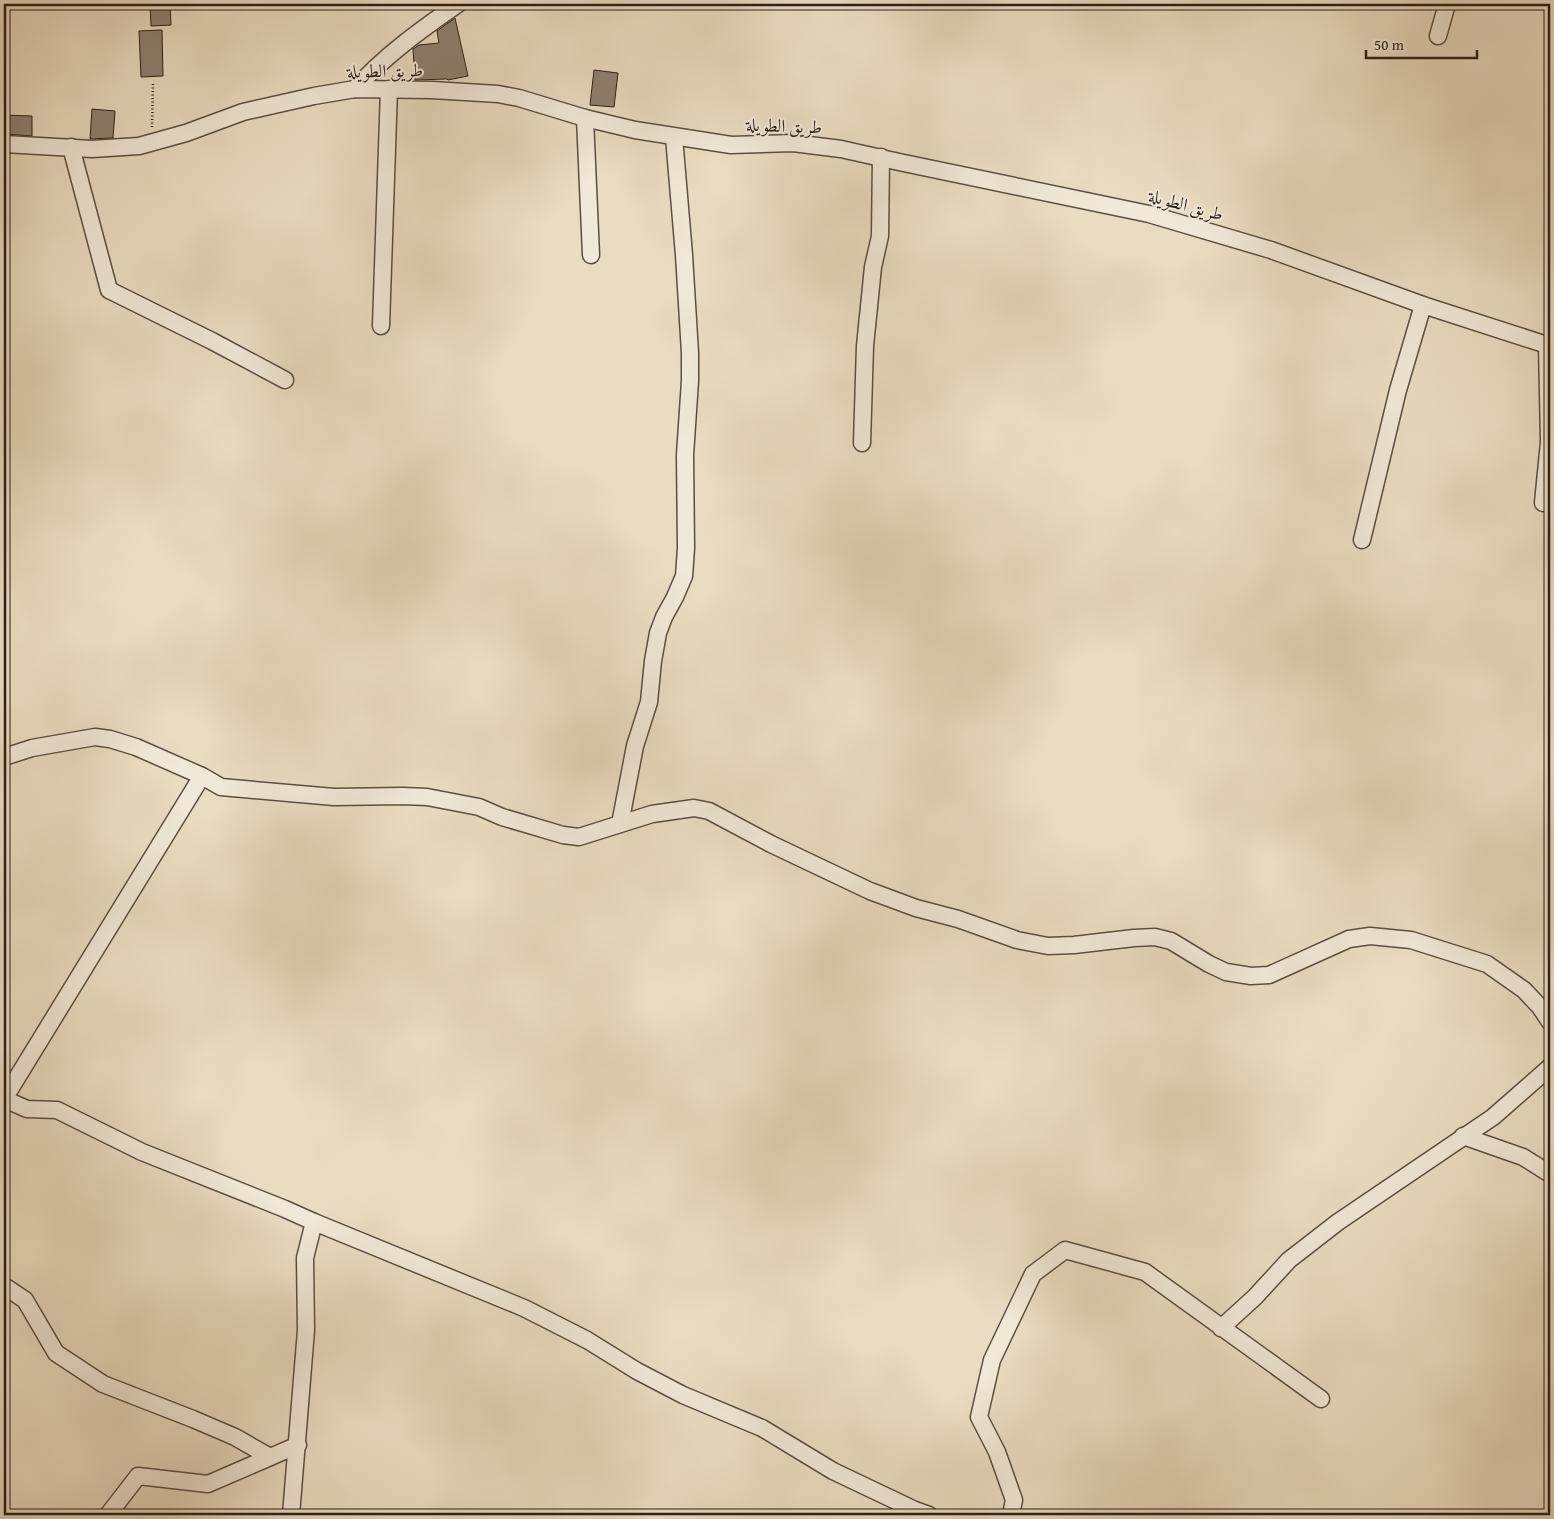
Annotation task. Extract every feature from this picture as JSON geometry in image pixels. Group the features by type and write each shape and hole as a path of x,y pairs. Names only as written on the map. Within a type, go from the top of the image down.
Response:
{"street":[{"path":"356,89 367,76 418,32 458,4"},
{"path":"1438,36 1447,4"},
{"name":"طريق الطويلة","path":"4,144 92,149 152,144 243,112 314,96 356,89 432,90 498,94 635,130 732,145 794,143 841,148 1149,214 1271,250 1423,305 1549,345"},
{"path":"381,326 389,89"},
{"path":"585,118 592,255"},
{"path":"620,824 635,746 649,702 658,633 684,576 686,548 685,456 690,353 674,137"},
{"path":"71,147 109,290 286,380"},
{"path":"862,443 865,346 873,267 880,236 881,157"},
{"path":"1362,540 1398,390 1423,305"},
{"path":"1543,503 1548,442 1549,345"},
{"path":"4,756 32,748 95,737 110,739 136,747 202,776 221,787 334,797 403,796 434,799 479,807 563,835 579,837 678,809 694,808 709,811 771,844 870,891 916,908 958,919 1017,940 1048,946 1155,937 1171,941 1226,972 1251,976 1269,975 1349,939 1370,936 1411,940 1487,964 1524,990 1540,1007 1550,1022"},
{"path":"202,776 4,1099 28,1109 57,1110 142,1152 286,1209 524,1308 587,1340 637,1371 683,1395 762,1428 833,1472 929,1515"},
{"path":"1221,1328 1255,1297 1289,1260 1338,1222 1493,1117 1550,1067"},
{"path":"1463,1136 1523,1157 1550,1174"},
{"path":"291,1515 306,1330 305,1258 314,1222"},
{"path":"1011,1515 1014,1500 997,1452 979,1417 992,1360 1033,1274 1065,1250 1145,1272 1321,1399"},
{"path":"4,1286 25,1300 56,1353 103,1384 202,1422 235,1437 270,1457"},
{"path":"108,1515 138,1476 208,1484 298,1445"}],"path":[{"path":"152,144 153,84"}],"building":[{"path":"150,4 170,4 171,25 151,26"},
{"path":"455,18 468,76 448,80 415,80 413,49 419,45 439,43 437,31"},
{"path":"162,30 163,76 141,77 139,31"},
{"path":"594,70 618,73 614,107 590,105"},
{"path":"92,109 115,111 113,138 90,139"},
{"path":"4,115 32,116 32,136 4,134"}]}
